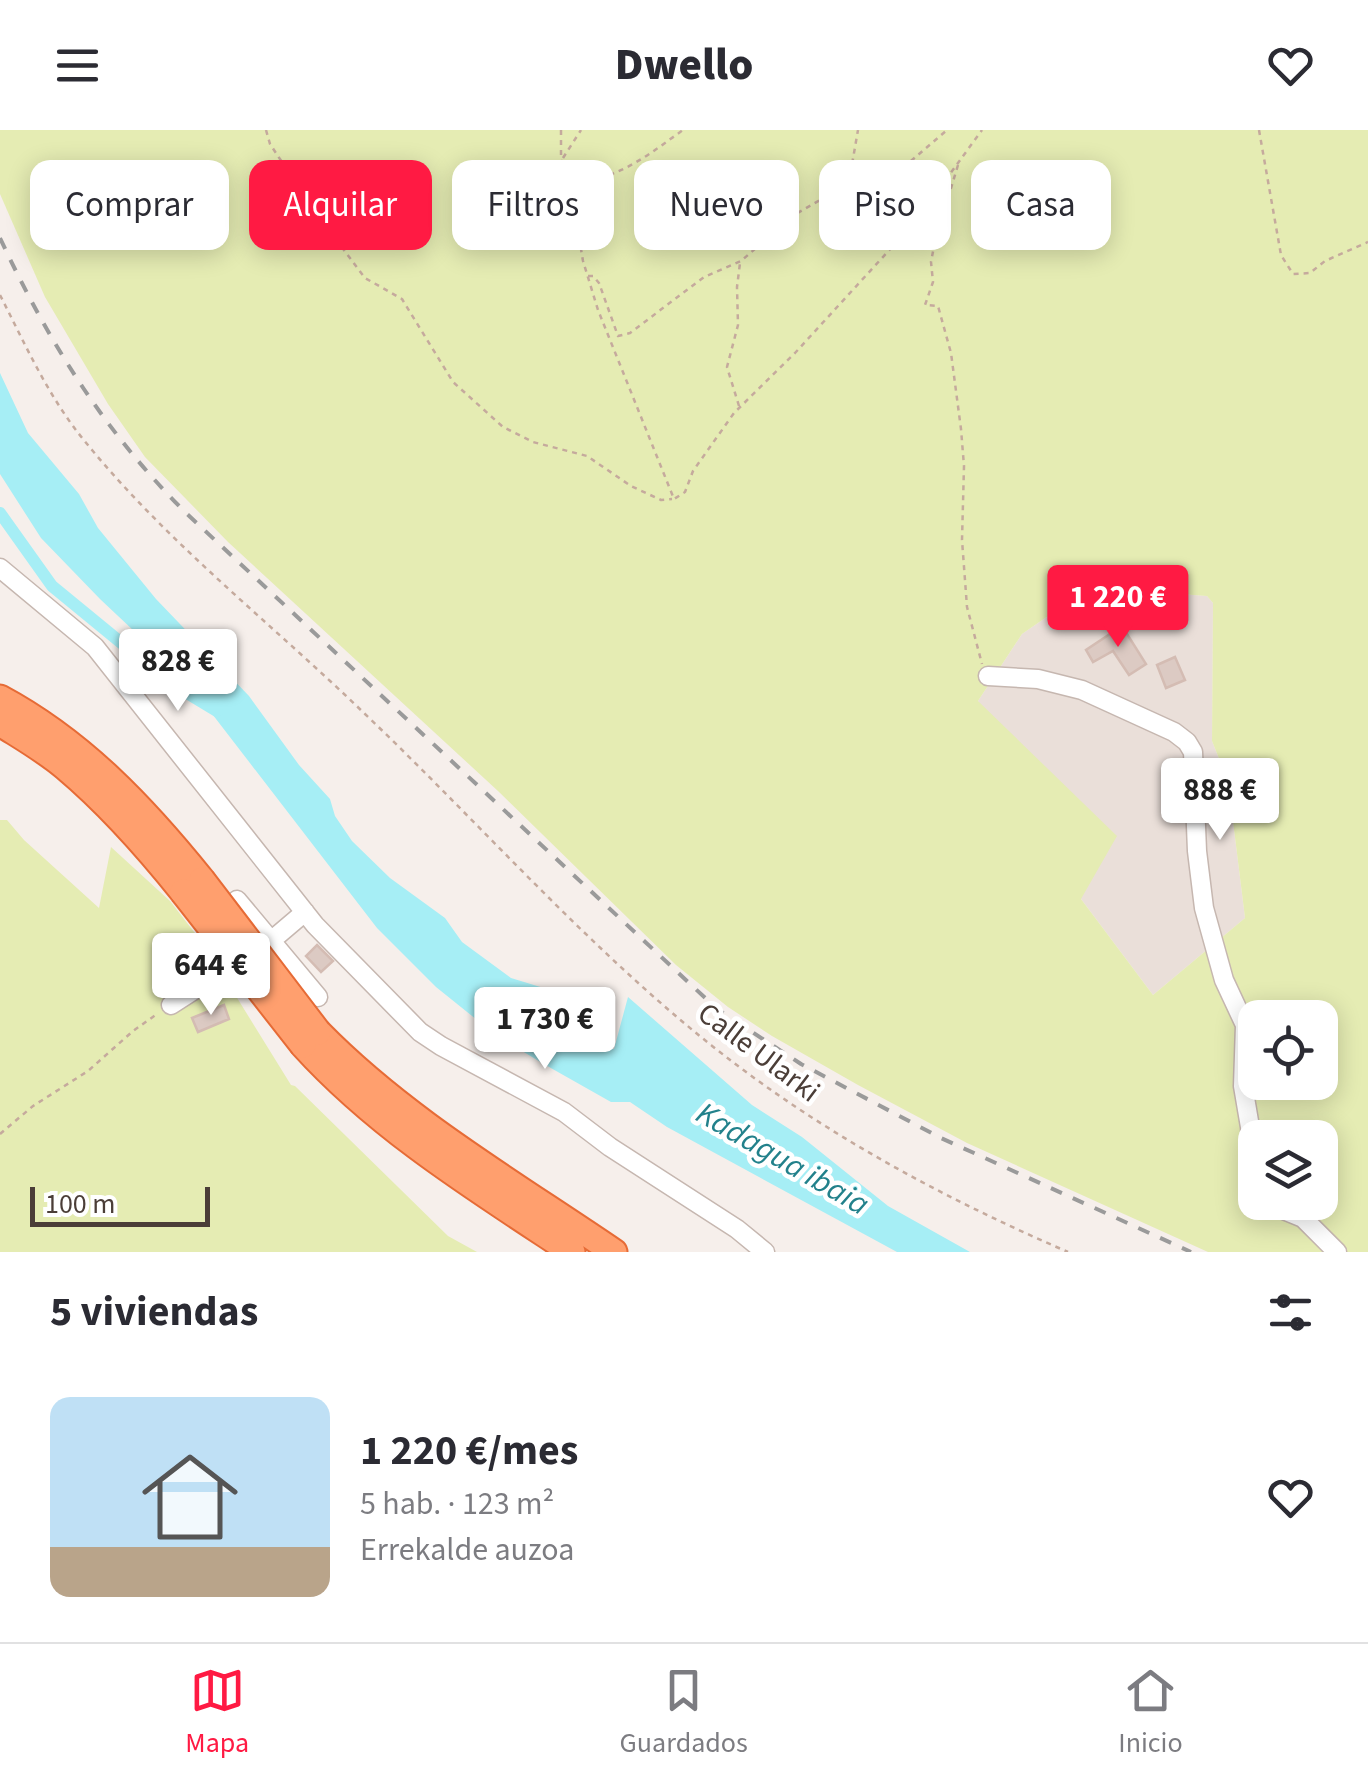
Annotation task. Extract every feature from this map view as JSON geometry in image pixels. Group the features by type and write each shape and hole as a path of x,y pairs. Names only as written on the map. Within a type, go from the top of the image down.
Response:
{"highway":[{"path":"0,698 85,754 154,823 192,886 311,1039 325,1070 406,1138 572,1252"},
{"path":"0,723 63,764 192,886"},
{"path":"311,1039 359,1071 434,1131 614,1252"}],"street":[{"path":"0,568 95,646 305,912 420,1032 564,1112 766,1252"},
{"path":"988,676 1038,679 1082,690 1174,732 1187,742 1196,769 1197,852 1204,908 1224,980 1246,1025 1243,1086 1249,1120"},
{"path":"237,900 318,997"},
{"path":"171,1005 272,940 305,912"},
{"path":"1305,1220 1337,1252"}],"path":[{"path":"266,130 280,160 365,278 402,299 453,382 503,427 533,442 586,456 662,500 674,499 684,492 694,471 740,408 795,354 915,222 982,130"},
{"path":"560,130 561,160"},
{"path":"561,160 581,130"},
{"path":"614,171 640,161 683,130"},
{"path":"853,160 858,130"},
{"path":"912,160 947,130"},
{"path":"1259,130 1281,255 1293,274 1310,273 1325,261 1368,242"},
{"path":"958,164 935,241 933,282 925,305 938,306 950,350 964,466 962,540 967,607 988,676"},
{"path":"587,276 594,276 599,282 618,336 630,332 704,277 740,262 794,215 819,201"},
{"path":"582,250 598,310 674,499"},
{"path":"740,262 736,287 738,325 727,367 740,408"},
{"name":"Calle Ularki","path":"0,295 56,401 116,477 244,604 320,670 430,776 608,954 689,1026 761,1083 818,1121 994,1220 1068,1252"},
{"path":"0,1134 171,1005"}],"shaded area":[{"path":"1083,592 1207,596 1213,603 1212,741 1228,781 1245,918 1153,995 1081,899 978,701 1022,634"}],"green space":[{"path":"0,130 1368,130 1368,1252 1208,1252 967,1143 858,1085 728,1007 676,965 498,791 228,542 145,457 108,404 45,297 0,194","holes":["1083,592 1207,596 1213,603 1212,741 1228,781 1245,918 1153,995 1081,899 1117,836 978,701 1022,634"]},
{"path":"0,820 7,820 99,908 111,847 170,901 205,946 291,1085 448,1236 477,1252 0,1252"}],"water":[{"name":"Kadagua ibaia","path":"0,373 28,433 79,494 98,528 156,599 249,696 299,765 330,799 335,816 352,841 390,878 445,918 462,942 511,978 547,989 580,1021 597,1045 614,1049 628,997 752,1105 802,1137 888,1206 970,1252 897,1252 667,1127 630,1102 611,1102 542,1063 497,1036 436,987 377,928 186,680 41,538 0,474"}],"building":[{"path":"1122,626 1146,664 1129,675 1113,651 1093,662 1086,650"},
{"path":"1175,657 1185,680 1166,688 1157,665"},
{"path":"317,945 333,961 321,972 306,956"},
{"path":"224,1005 229,1019 198,1032 192,1018"}],"waterway":[{"path":"0,513 52,586 169,682 217,711"}],"railway":[{"path":"0,238 59,350 104,418 156,482 717,1009 801,1064 941,1138 1191,1252"}]}
